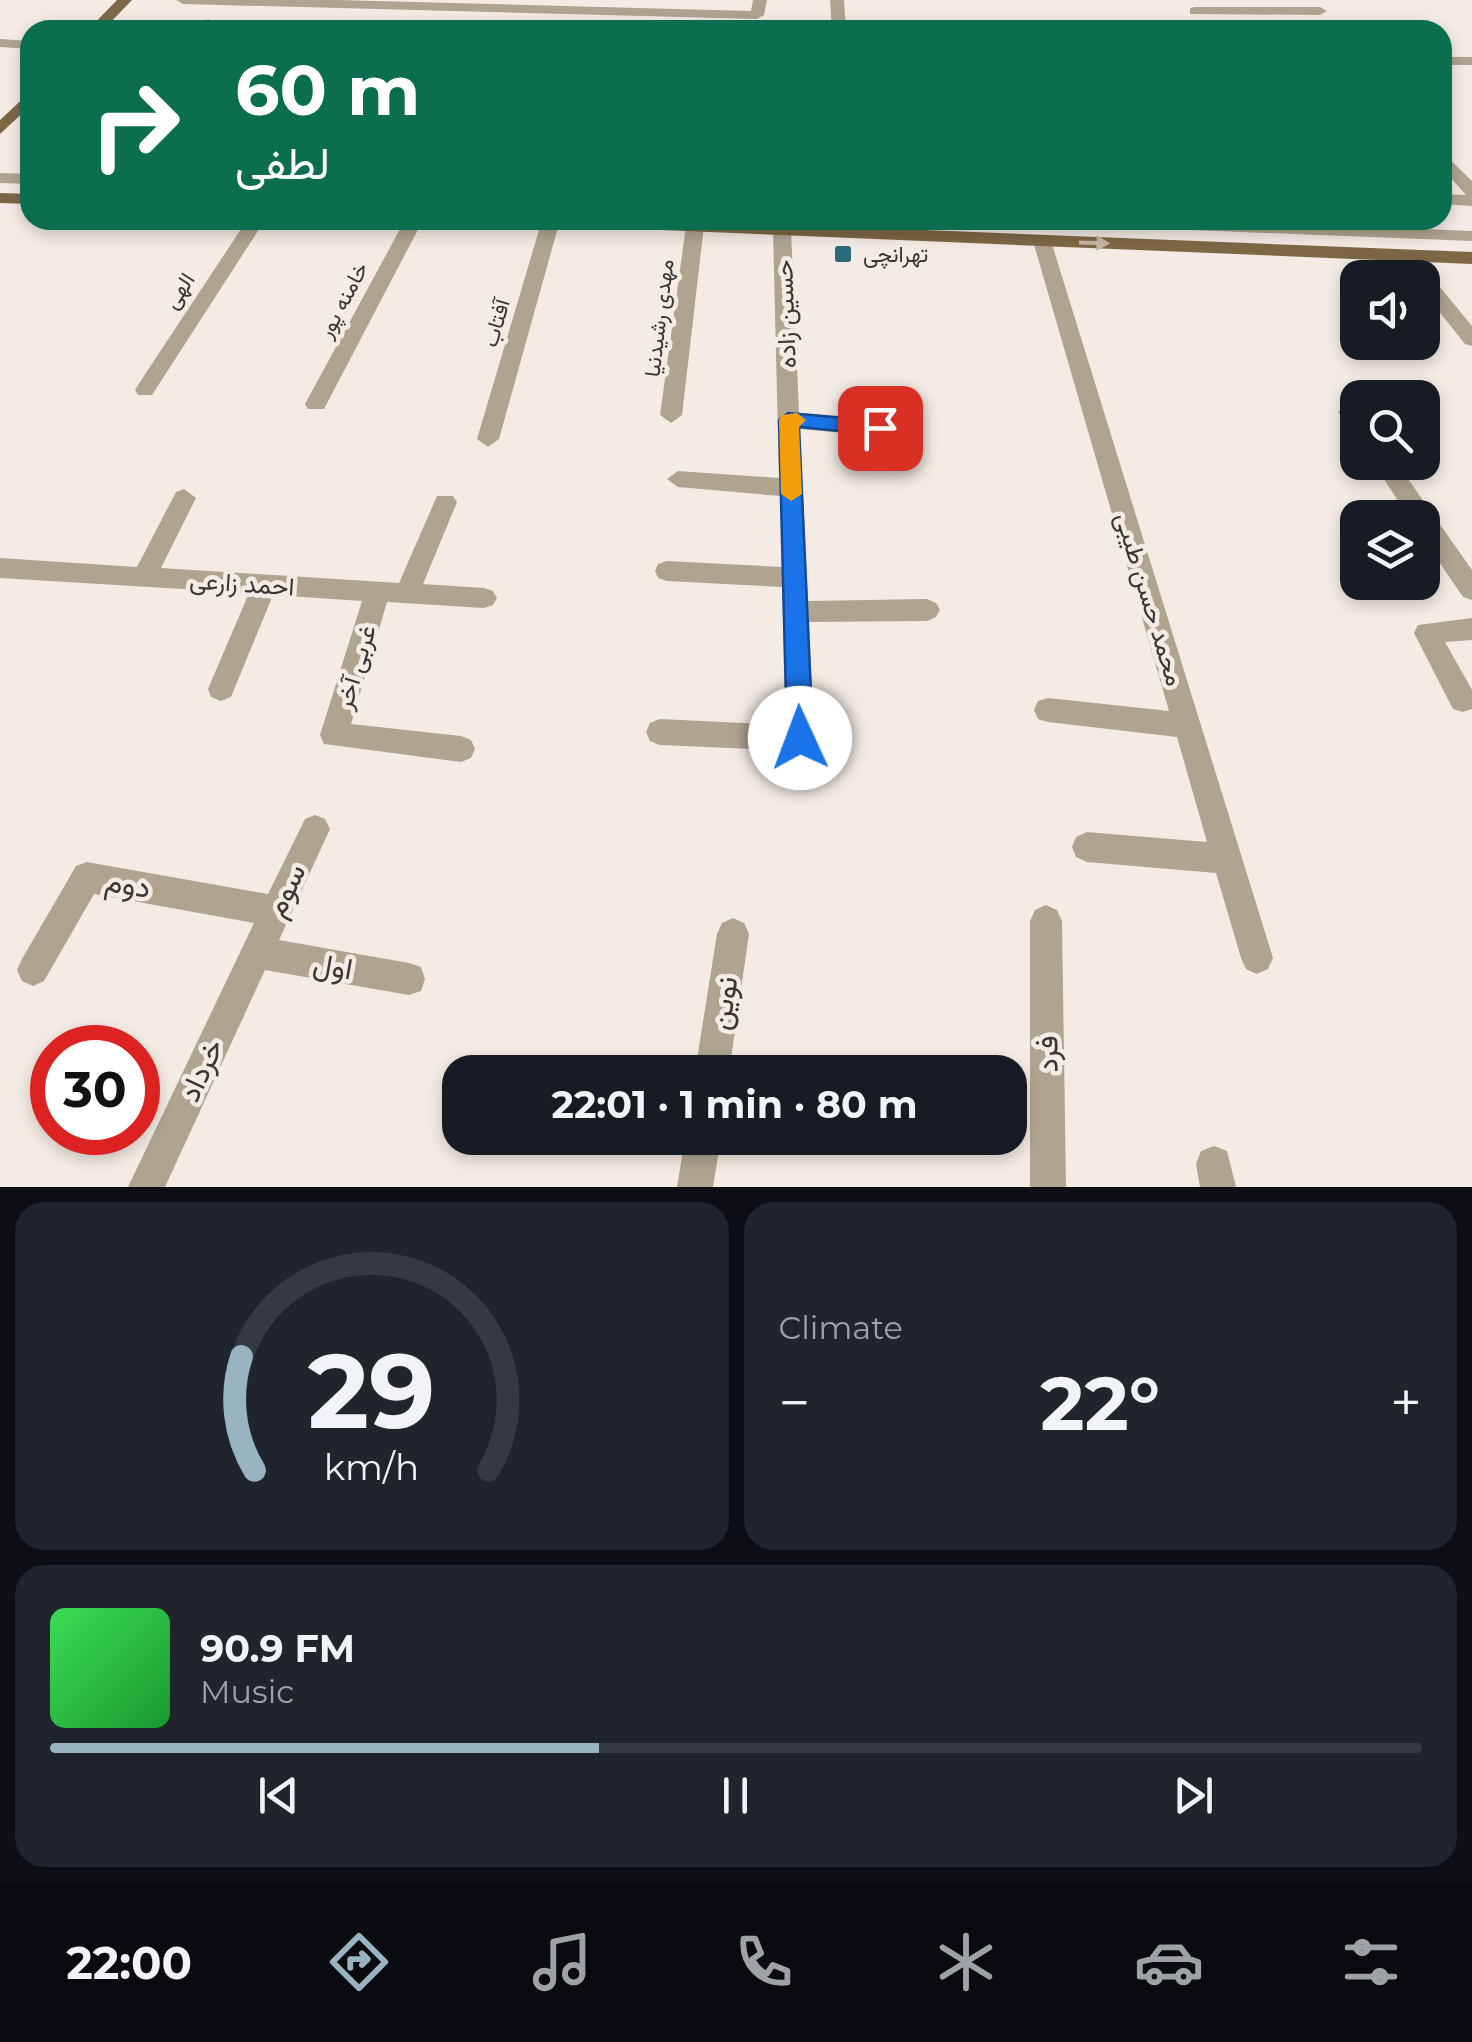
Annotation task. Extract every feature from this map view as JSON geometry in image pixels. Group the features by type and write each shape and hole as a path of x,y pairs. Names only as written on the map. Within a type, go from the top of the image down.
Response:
{"main road":[{"path":"105,20 125,0"},
{"path":"908,230 1042,240 1472,258"}],"street":[{"path":"183,0 520,4 587,10 758,8"},
{"path":"583,20 587,10"},
{"path":"1194,11 1319,11"},
{"path":"1452,169 1472,192"},
{"name":"الهی","path":"144,390 249,230"},
{"name":"خامنه پور","path":"316,404 409,230"},
{"name":"آفتاب","path":"488,438 548,230"},
{"name":"مهدی رشیدنیا","path":"672,416 695,230"},
{"name":"حسین زاده","path":"660,732 800,738 782,230"},
{"path":"1319,230 1472,236"},
{"name":"محمد حسن طیبی","path":"1042,240 1258,958"},
{"path":"1406,256 1472,339"},
{"path":"788,420 910,431"},
{"path":"678,479 791,488"},
{"path":"144,577 184,498"},
{"path":"406,593 445,502"},
{"path":"1440,544 1472,590"},
{"path":"667,571 795,578"},
{"name":"احمد زارعی","path":"5,575 144,577 484,598"},
{"path":"221,689 265,584"},
{"name":"غربی آخر","path":"378,591 334,735 461,750"},
{"path":"795,612 926,610"},
{"path":"1462,700 1427,633 1472,630"},
{"path":"1048,710 1188,726"},
{"name":"سوم","path":"256,952 315,829"},
{"path":"1087,847 1228,859"},
{"name":"دوم","path":"33,970 87,876 274,911"},
{"name":"فرد","path":"1046,920 1048,1187"},
{"name":"نوین","path":"715,1055 733,934"},
{"name":"اول","path":"256,952 409,979"},
{"name":"خرداد","path":"146,1187 256,952"},
{"path":"695,1187 700,1155"}],"slow traffic":[{"path":"791,494 788,420 797,420"}],"place":[{"name":"تهرانچی","path":"843,254"}],"route":[{"path":"800,738 788,420 880,428"}]}
